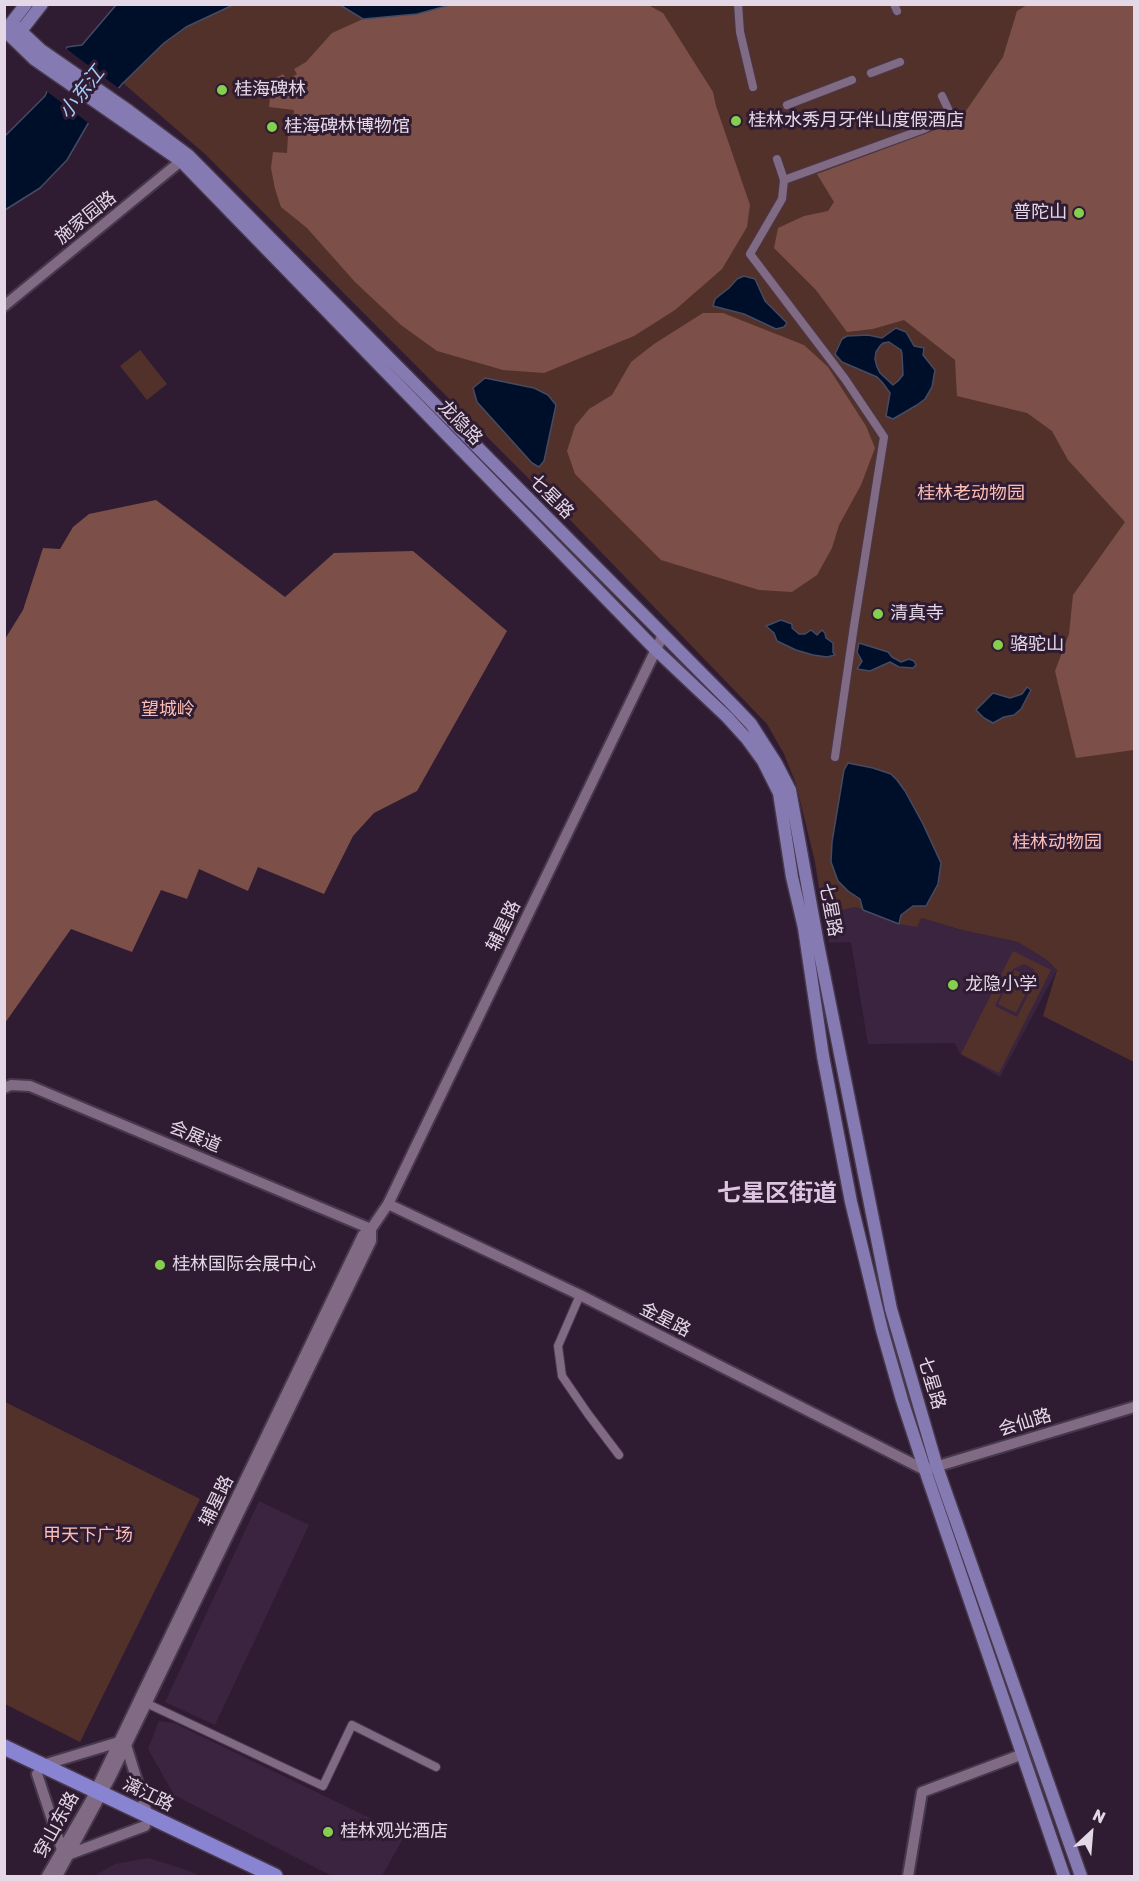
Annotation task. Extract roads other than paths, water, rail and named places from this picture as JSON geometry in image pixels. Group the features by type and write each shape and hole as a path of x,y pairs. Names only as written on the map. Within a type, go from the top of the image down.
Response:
{"highway":[{"name":"漓江路","path":"4,1747 40,1770 96,1797 274,1876"},
{"name":"漓江路","path":"4,1758 40,1770"},
{"name":"漓江路","path":"147,1821 250,1876"}],"main road":[{"path":"11,31 26,4"},
{"path":"11,31 42,4"},
{"name":"龙隐路","path":"11,31 37,54 184,158 656,649 727,717 764,760"},
{"name":"施家园路","path":"4,306 184,158"},
{"name":"七星路","path":"184,158 751,724 790,790 818,944 891,1309 931,1468 1064,1876"},
{"name":"辅星路","path":"96,1797 363,1234 371,1229 388,1204 663,635"},
{"name":"七星路","path":"764,760 779,793 792,877 804,928 823,1056 851,1202 882,1330 902,1400 931,1468 1081,1876"},
{"name":"会展道","path":"4,1088 11,1084 30,1086 371,1229"},
{"name":"金星路","path":"388,1204 580,1295 931,1468"},
{"name":"辅星路","path":"123,1743 147,1703 371,1240 371,1229"},
{"name":"会仙路","path":"931,1468 1134,1407"},
{"path":"123,1743 147,1821 66,1852 40,1770 123,1743"},
{"path":"908,1876 922,1792 1023,1754"},
{"name":"穿山东路","path":"57,1876 66,1852 96,1797"},
{"name":"穿山东路","path":"47,1876 66,1852"}],"street":[{"path":"738,4 740,32 753,87"},
{"path":"871,74 900,62"},
{"path":"787,105 852,80"},
{"path":"784,180 924,129 950,113 942,96"},
{"path":"777,159 784,180 782,199 750,254 845,379 884,437 835,757"},
{"path":"580,1295 558,1346 562,1376 619,1455"},
{"path":"147,1703 323,1786 352,1725 436,1767"}],"water":[{"name":"小东江","path":"116,5 233,5 186,27 164,43 123,83 89,122 67,160 40,188 5,210 5,136 45,96 67,47 82,45"},
{"path":"340,5 450,5 417,14 363,19"},
{"path":"744,276 755,279 765,301 787,323 784,327 776,329 744,314 713,306 715,299 737,279"},
{"path":"896,328 906,332 914,346 924,348 923,355 935,370 932,387 925,399 893,419 886,416 890,393 882,382 877,377 842,362 835,354 842,339 847,336 868,335 882,338","holes":["889,342 901,350 903,375 893,385 880,373 875,359 876,352 883,343"]},
{"path":"485,378 534,388 548,395 556,405 544,461 539,467 532,463 477,402 473,388"},
{"path":"781,620 792,624 792,628 799,634 805,634 811,630 817,635 822,630 826,638 833,643 835,655 827,657 813,655 777,641 774,633 766,626"},
{"path":"859,643 888,652 901,662 909,659 916,665 913,668 899,667 890,662 870,671 857,669 862,661 857,652"},
{"path":"1027,687 1031,690 1021,709 1014,715 993,723 976,710 993,693 1010,698 1022,694"},
{"path":"848,763 891,774 897,780 923,824 941,863 938,884 926,906 913,906 901,915 899,924 863,910 860,899 838,881 831,862 832,842 844,770"}],"place":[{"name":"桂海碑林","path":"222,90"},
{"name":"桂林水秀月牙伴山度假酒店","path":"736,121"},
{"name":"桂海碑林博物馆","path":"272,127"},
{"name":"普陀山","path":"1079,213"},
{"name":"清真寺","path":"878,614"},
{"name":"骆驼山","path":"998,645"},
{"name":"龙隐小学","path":"953,985"},
{"name":"桂林国际会展中心","path":"160,1265"},
{"name":"桂林观光酒店","path":"328,1832"}],"district":[{"name":"七星区街道","path":"777,1194"}],"park label":[{"name":"桂林老动物园","path":"971,494"},
{"name":"望城岭","path":"168,710"},
{"name":"桂林动物园","path":"1057,843"},
{"name":"甲天下广场","path":"88,1536"}]}
